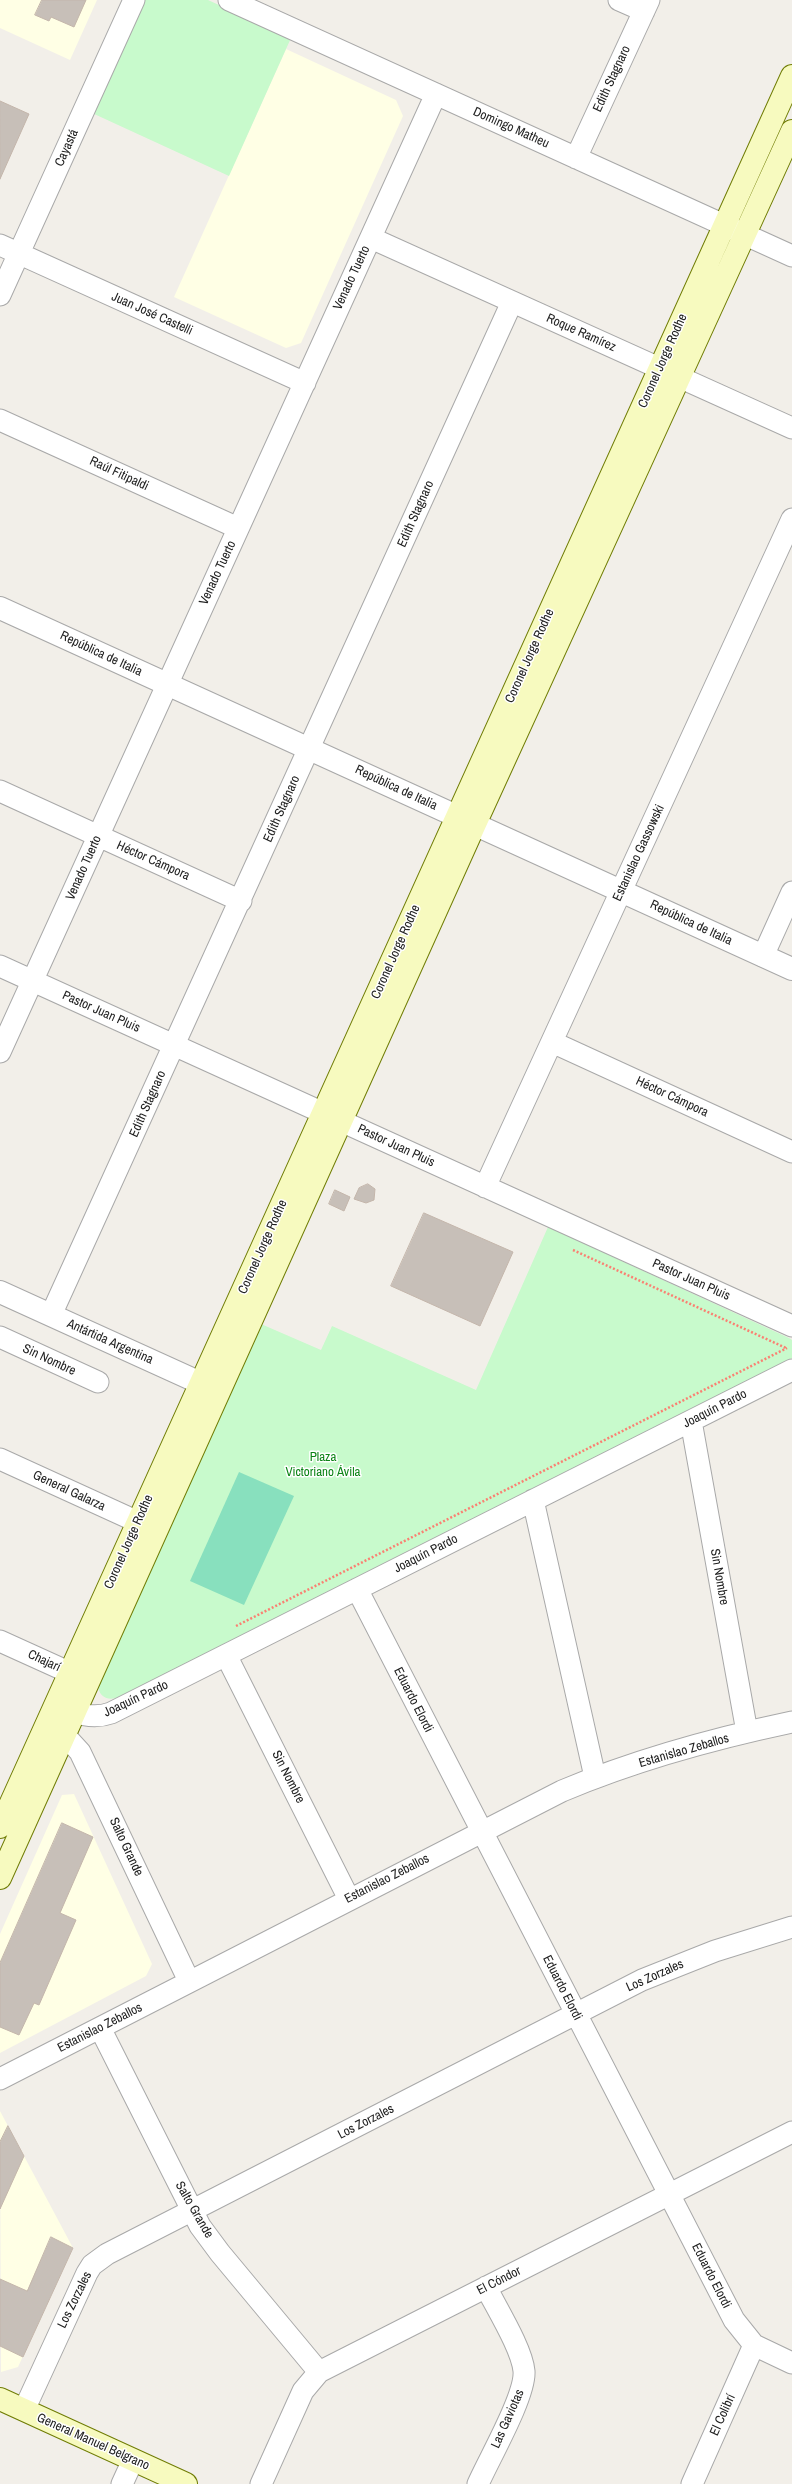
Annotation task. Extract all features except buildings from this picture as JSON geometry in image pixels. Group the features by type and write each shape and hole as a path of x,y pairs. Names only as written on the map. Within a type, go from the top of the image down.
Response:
{"main road":[{"name":"Coronel Jorge Rodhe","path":"0,1878 54,1733 466,820 660,369 792,76"},
{"name":"Coronel Jorge Rodhe","path":"466,820 680,378 792,131"},
{"name":"Coronel Jorge Rodhe","path":"79,1677 138,1522 210,1388"},
{"name":"Coronel Jorge Rodhe","path":"0,1827 54,1733"},
{"name":"General Manuel Belgrano","path":"0,2400 186,2484"}],"street":[{"name":"Cayastá","path":"0,295 134,0"},
{"name":"Domingo Matheu","path":"229,0 792,256"},
{"path":"619,0 646,6"},
{"name":"Edith Stagnaro","path":"576,158 646,6"},
{"name":"Venado Tuerto","path":"0,1052 436,94"},
{"name":"Roque Ramírez","path":"371,238 792,428"},
{"name":"Juan José Castelli","path":"0,245 305,383"},
{"name":"Edith Stagnaro","path":"51,1316 241,901 512,302"},
{"name":"Raúl Fitipaldi","path":"0,420 238,528"},
{"name":"Estanislao Gassowski","path":"485,1187 792,519"},
{"name":"República de Italia","path":"0,608 792,969"},
{"name":"Héctor Cámpora","path":"0,791 241,901"},
{"path":"763,956 792,892"},
{"name":"Pastor Juan Pluis","path":"0,966 792,1326"},
{"name":"Héctor Cámpora","path":"552,1042 792,1152"},
{"name":"Antártida Argentina","path":"0,1292 210,1388"},
{"name":"Sin Nombre","path":"0,1337 98,1382"},
{"name":"Joaquín Pardo","path":"65,1708 88,1716 106,1715 792,1370"},
{"name":"Sin Nombre","path":"691,1421 747,1732"},
{"name":"General Galarza","path":"0,1459 138,1522"},
{"path":"533,1500 595,1777"},
{"name":"Eduardo Elordi","path":"356,1589 734,2320 754,2345 792,2363"},
{"name":"Chajarí","path":"0,1641 79,1677"},
{"name":"Sin Nombre","path":"226,1655 349,1899"},
{"name":"Estanislao Zeballos","path":"0,2079 529,1806 595,1777 747,1732 792,1722"},
{"name":"Salto Grande","path":"54,1733 74,1743 83,1756 189,1982"},
{"name":"Los Zorzales","path":"24,2410 82,2282 92,2265 107,2254 576,2014 677,1965 792,1927"},
{"name":"Salto Grande","path":"100,2028 192,2210 217,2248 320,2372"},
{"name":"El Cóndor","path":"261,2484 303,2391 320,2372 792,2132"},
{"name":"Las Gaviotas","path":"478,2484 519,2395 524,2378 519,2355 486,2287"},
{"name":"El Colibrí","path":"692,2484 754,2345"},
{"path":"122,2484 133,2460"}],"path":[{"path":"236,1626 787,1348 573,1250"}],"shaded area":[{"path":"0,0 97,0 70,60 0,28"},
{"path":"286,49 396,100 403,116 301,343 286,348 174,297"},
{"path":"74,1794 152,1964 146,1976 0,2053 0,1934 62,1795"},
{"path":"0,2111 73,2248 18,2367 1,2372"}],"green space":[{"path":"145,0 208,0 291,38 229,176 92,113"},
{"name":"Plaza Victoriano Ávila","path":"548,1227 789,1338 792,1340 792,1358 119,1697 112,1699 103,1696 98,1687 261,1324 321,1350 332,1326 476,1390"},
{"path":"239,1472 294,1496 244,1605 190,1581"}]}
